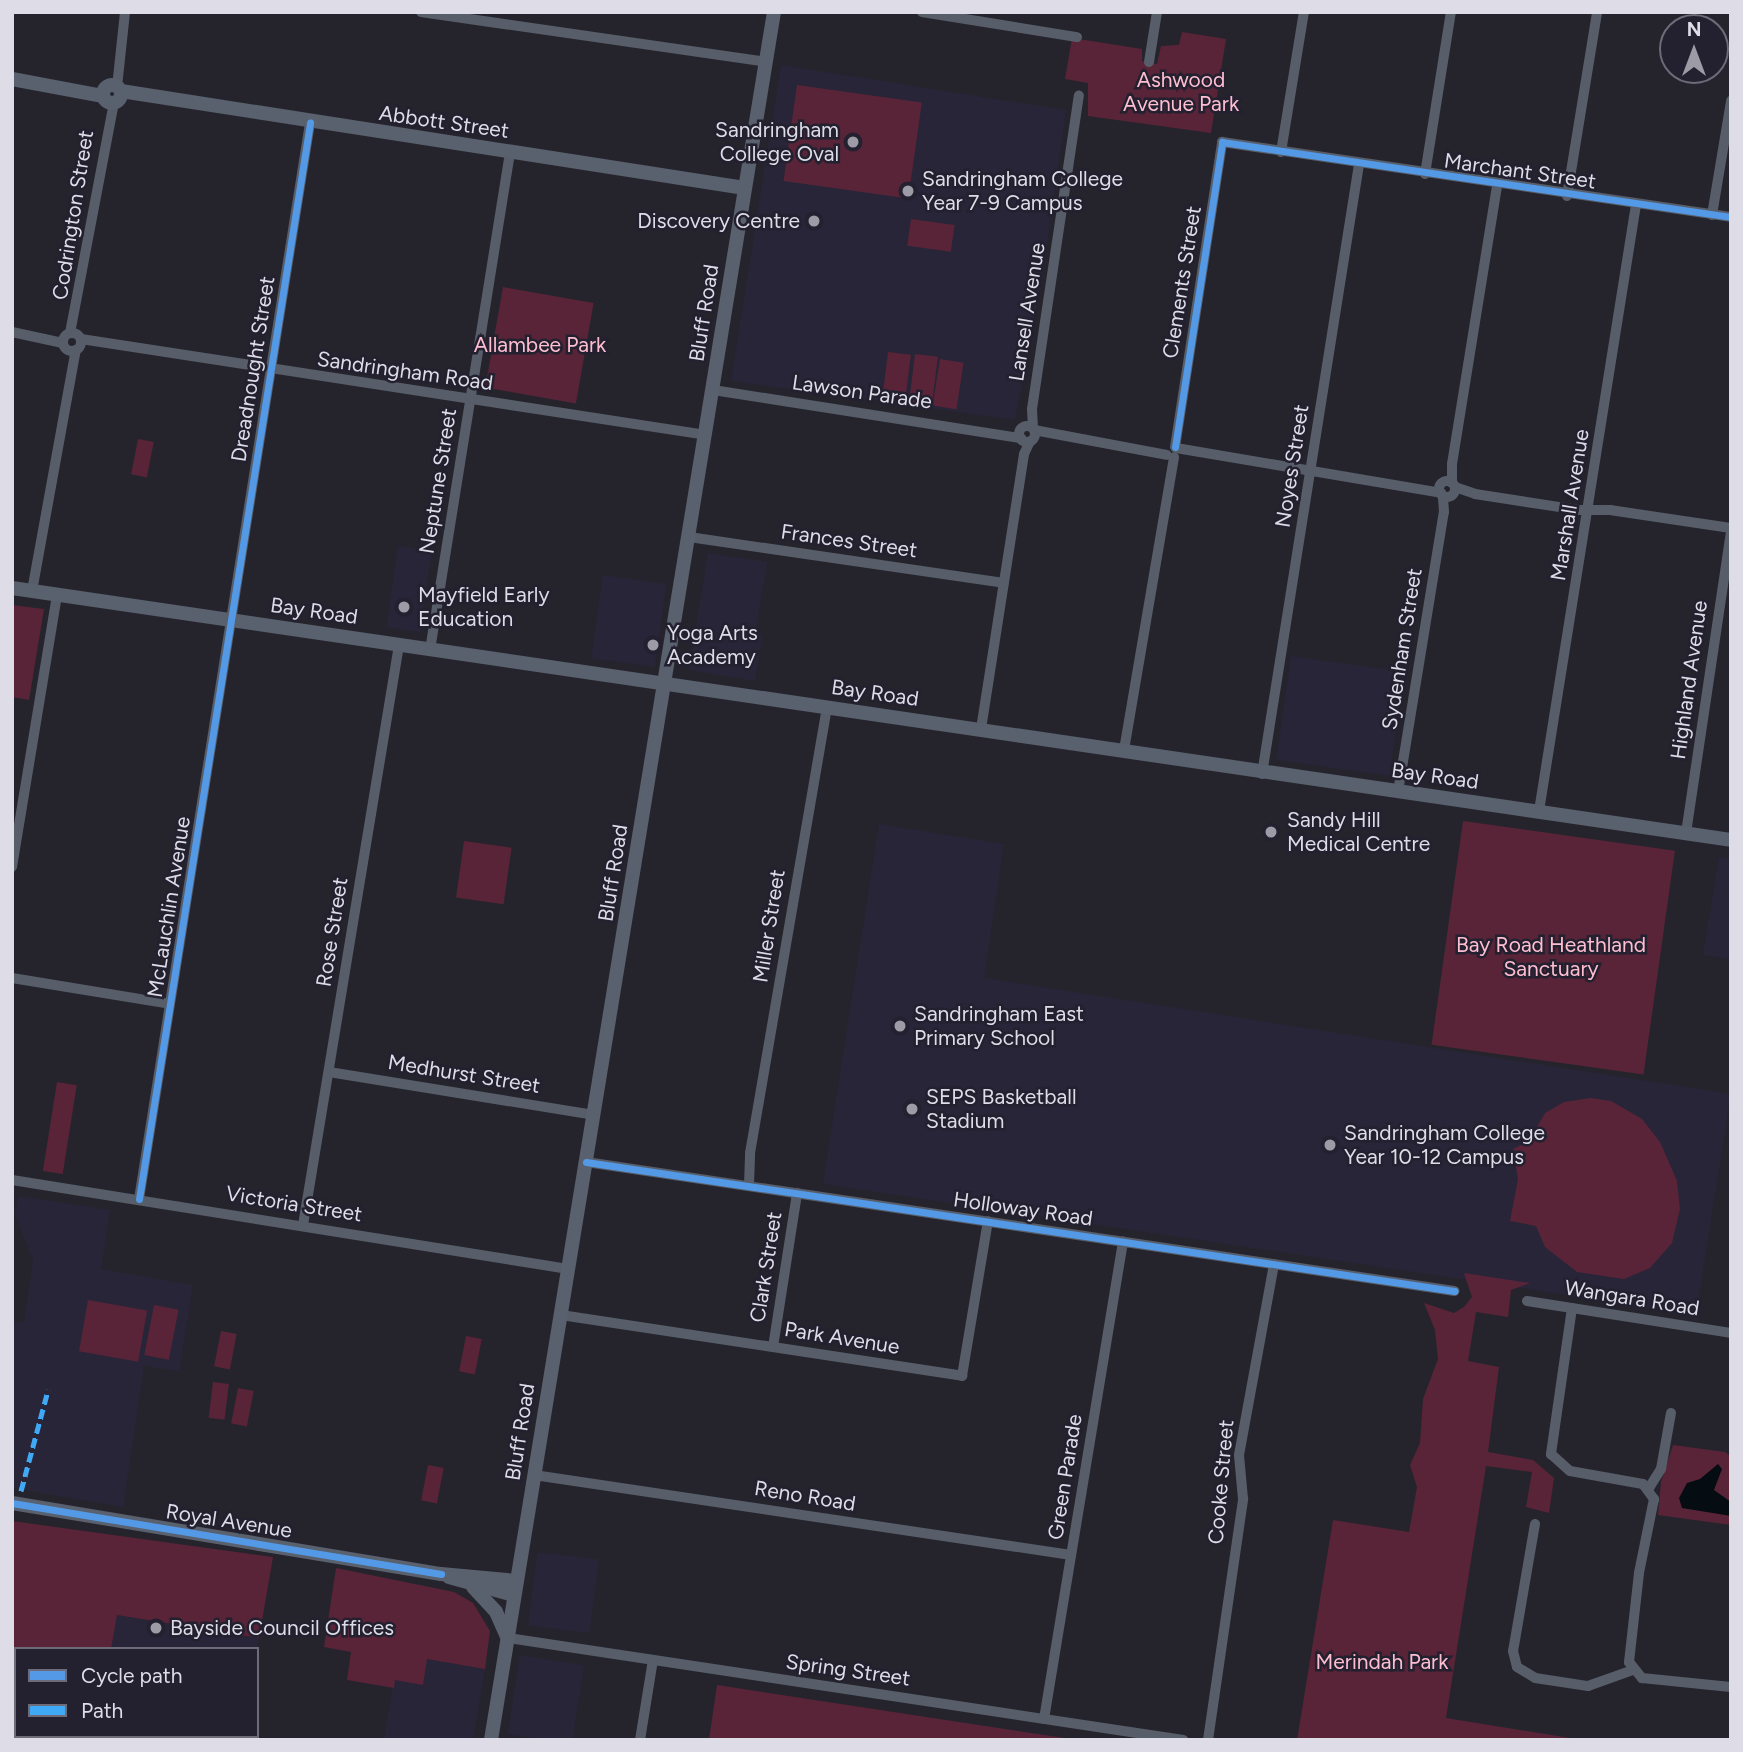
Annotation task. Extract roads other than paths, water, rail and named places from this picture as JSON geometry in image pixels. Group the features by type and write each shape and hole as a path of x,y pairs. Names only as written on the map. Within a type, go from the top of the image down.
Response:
{"main road":[{"name":"Bluff Road","path":"491,1740 774,12"},
{"name":"Abbott Street","path":"12,79 745,188"},
{"name":"Bay Road","path":"12,588 1124,750 1262,774 1731,840"},
{"name":"Royal Avenue","path":"12,1503 515,1588"},
{"name":"Royal Avenue","path":"441,1574 473,1587 515,1588"},
{"path":"473,1587 496,1612 508,1639"}],"street":[{"name":"Codrington Street","path":"33,591 125,12"},
{"path":"421,12 766,62"},
{"path":"922,12 1077,37"},
{"path":"1149,62 1157,12"},
{"path":"1281,152 1304,12"},
{"path":"1425,174 1451,12"},
{"path":"1567,196 1597,12"},
{"name":"Lansell Avenue","path":"981,729 1079,96"},
{"path":"1713,215 1731,101"},
{"name":"Dreadnought Street","path":"233,621 310,123"},
{"name":"Marchant Street","path":"1222,142 1497,186 1731,217"},
{"name":"Clements Street","path":"1124,750 1222,142"},
{"name":"Neptune Street","path":"430,650 510,153"},
{"name":"Noyes Street","path":"1262,774 1359,164"},
{"name":"Sydenham Street","path":"1398,792 1497,186"},
{"name":"Marshall Avenue","path":"1539,811 1636,205"},
{"name":"Sandringham Road","path":"12,332 706,435"},
{"name":"Lawson Parade","path":"713,390 1005,433 1193,453 1731,530"},
{"name":"Highland Avenue","path":"1686,833 1731,530"},
{"name":"Frances Street","path":"689,537 1004,583"},
{"path":"12,867 57,595"},
{"name":"McLauchlin Avenue","path":"139,1199 233,621"},
{"name":"Rose Street","path":"303,1225 399,645"},
{"name":"Miller Street","path":"745,1184 827,707"},
{"path":"12,978 170,1004"},
{"name":"Medhurst Street","path":"328,1072 594,1115"},
{"name":"Holloway Road","path":"586,1162 1454,1291"},
{"name":"Victoria Street","path":"12,1180 568,1269"},
{"name":"Clark Street","path":"774,1347 797,1193"},
{"name":"Park Avenue","path":"561,1315 962,1376 988,1221"},
{"name":"Green Parade","path":"1044,1719 1123,1241"},
{"name":"Cooke Street","path":"1202,1740 1210,1711 1243,1499 1239,1455 1270,1263"},
{"name":"Wangara Road","path":"1527,1301 1731,1333"},
{"path":"1572,1308 1551,1454 1565,1469 1637,1481 1649,1488 1654,1508 1642,1555 1629,1652 1633,1670 1648,1680 1731,1687"},
{"path":"1649,1488 1661,1469 1671,1413"},
{"name":"Reno Road","path":"534,1475 1071,1555"},
{"path":"1535,1524 1513,1651 1517,1667 1535,1678 1588,1686 1633,1670"},
{"name":"Spring Street","path":"508,1639 1183,1740"},
{"path":"640,1740 653,1660"},
{"name":"Cooke Street","path":"1209,1740 1210,1711"}],"place":[{"name":"Sandringham College Oval","path":"853,142"},
{"name":"Sandringham College Year 7-9 Campus","path":"908,191"},
{"name":"Discovery Centre","path":"814,221"},
{"name":"Mayfield Early Education","path":"404,607"},
{"name":"Yoga Arts Academy","path":"653,645"},
{"name":"Sandy Hill Medical Centre","path":"1271,832"},
{"name":"Sandringham East Primary School","path":"900,1026"},
{"name":"SEPS Basketball Stadium","path":"912,1109"},
{"name":"Sandringham College Year 10-12 Campus","path":"1330,1145"},
{"name":"Bayside Council Offices","path":"156,1628"}],"park label":[{"name":"Ashwood Avenue Park","path":"1181,92"},
{"name":"Allambee Park","path":"540,345"},
{"name":"Bay Road Heathland Sanctuary","path":"1551,957"},
{"name":"Merindah Park","path":"1382,1662"}]}
